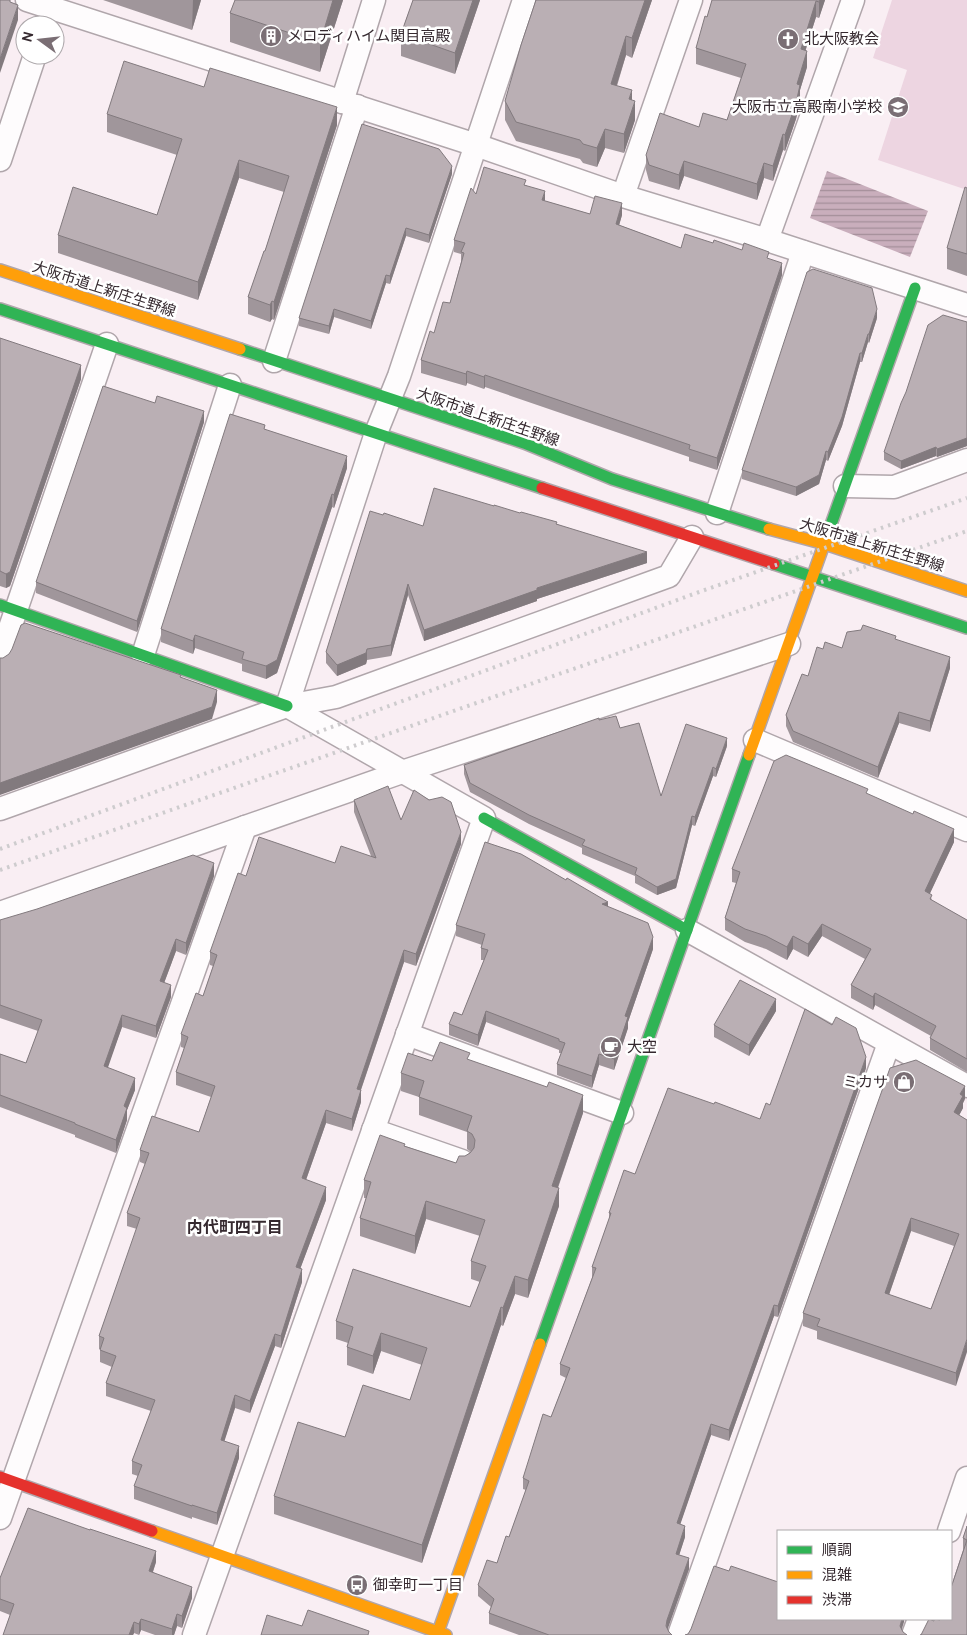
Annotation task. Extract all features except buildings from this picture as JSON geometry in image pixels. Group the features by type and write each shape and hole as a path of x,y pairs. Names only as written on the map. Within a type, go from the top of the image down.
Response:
{"street":[{"path":"27,0 49,11 349,104 476,145 623,196 767,240 967,306"},
{"path":"274,361 349,104 374,0"},
{"path":"287,706 376,433 390,399 524,0"},
{"path":"623,196 691,0"},
{"path":"767,240 853,0"},
{"path":"0,160 32,65"},
{"path":"717,512 803,252"},
{"name":"大阪市道上新庄生野線","path":"0,270 524,443 612,479 786,535 824,544 967,590"},
{"path":"6,1479 440,1634 622,1113 915,288"},
{"path":"0,309 967,628"},
{"path":"0,657 8,607 107,344"},
{"path":"143,655 230,385"},
{"path":"845,486 894,487 967,460"},
{"path":"0,809 287,706 336,697 669,576 692,537"},
{"path":"8,607 287,706 484,818 967,1086"},
{"path":"0,914 402,772 789,644"},
{"path":"755,740 967,830"},
{"path":"194,1635 484,818"},
{"path":"0,1518 6,1479 246,827"},
{"path":"407,1034 622,1113"},
{"path":"679,1635 889,1043"},
{"path":"373,1130 462,1161"},
{"path":"949,1530 967,1478"},
{"path":"913,1635 919,1620"}],"shaded area":[{"path":"892,0 967,0 967,190 878,160 907,70 873,58"},
{"path":"827,171 928,211 910,257 810,218"}],"railway":[{"path":"0,849 699,592 967,498"},
{"path":"0,870 967,531"}],"traffic: fast":[{"path":"828,533 915,288"},
{"path":"0,309 542,488"},
{"path":"240,349 524,443 612,479 769,529"},
{"path":"774,564 967,628"},
{"path":"0,605 287,706"},
{"path":"540,1344 749,755"},
{"path":"484,818 687,930"}],"traffic: slow":[{"path":"0,270 240,349"},
{"path":"769,529 825,544 967,591"},
{"path":"749,755 828,533"},
{"path":"437,1635 540,1344"},
{"path":"152,1531 446,1635"}],"traffic: jam":[{"path":"542,488 774,564"},
{"path":"0,1477 152,1531"}],"place":[{"name":"メロディハイム関目高殿","path":"271,36"},
{"name":"北大阪教会","path":"788,39"},
{"name":"大阪市立高殿南小学校","path":"898,107"},
{"name":"大空","path":"611,1047"},
{"name":"ミカサ","path":"904,1082"},
{"name":"御幸町一丁目","path":"357,1585"}],"district":[{"name":"内代町四丁目","path":"235,1227"}]}
